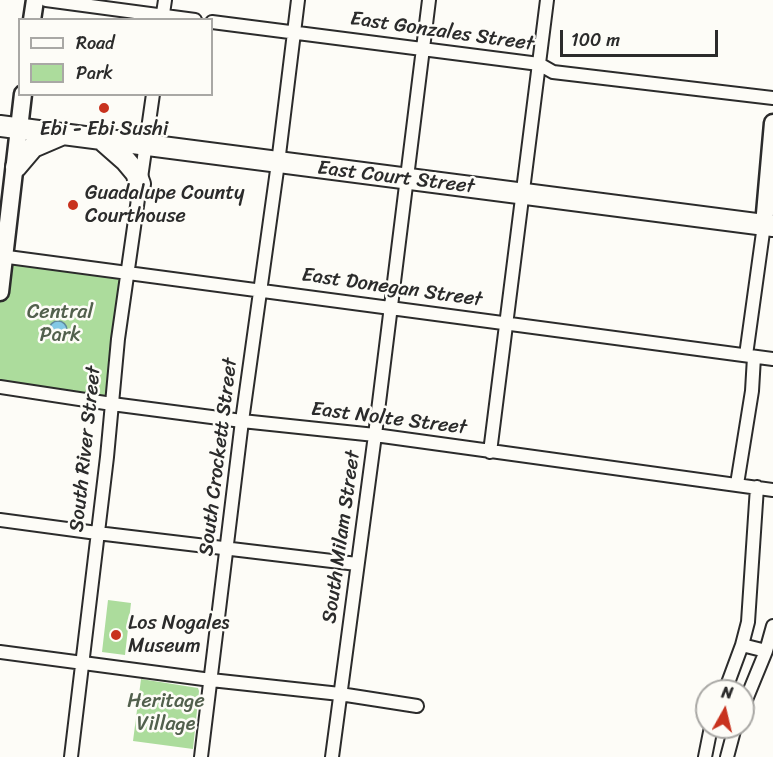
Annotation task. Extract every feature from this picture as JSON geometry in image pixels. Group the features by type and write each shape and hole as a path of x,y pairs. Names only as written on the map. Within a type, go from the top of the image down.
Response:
{"main road":[{"path":"32,18 35,0"},
{"path":"0,292 2,257 16,167 9,127 22,96"},
{"path":"769,226 773,123"},
{"name":"East Court Street","path":"9,127 769,226"},
{"path":"16,167 33,147 63,134"},
{"path":"101,139 126,161 136,173 140,184"}],"street":[{"path":"46,0 163,17 165,0"},
{"name":"South Crockett Street","path":"201,757 242,421 298,0"},
{"name":"South Milam Street","path":"332,757 429,0"},
{"path":"490,452 521,194 548,0"},
{"name":"East Gonzales Street","path":"213,22 539,64 553,72 773,98"},
{"name":"South River Street","path":"70,757 113,382 153,96"},
{"path":"738,484 752,391 750,356 769,226"},
{"name":"East Donegan Street","path":"2,257 773,359"},
{"name":"East Nolte Street","path":"0,387 112,404 375,435 773,490"},
{"path":"729,679 748,622 757,487"},
{"path":"0,520 357,564"},
{"path":"754,679 773,626"},
{"path":"742,645 766,651"},
{"path":"0,652 211,680 340,694 417,706"},
{"path":"705,757 709,739"},
{"path":"727,757 732,739"}],"green space":[{"name":"Central Park","path":"5,257 127,273 112,404 0,387 0,292"},
{"name":"Heritage Village","path":"108,600 131,603 125,655 102,652"},
{"name":"Heritage Village","path":"141,679 198,688 193,749 133,741"}],"water":[{"path":"54,321 62,321 67,326 65,337 54,339 49,334 49,326"}],"place":[{"name":"Ebi - Ebi Sushi","path":"104,108"},
{"name":"Guadalupe County Courthouse","path":"73,205"},
{"name":"Los Nogales Museum","path":"116,635"}]}
